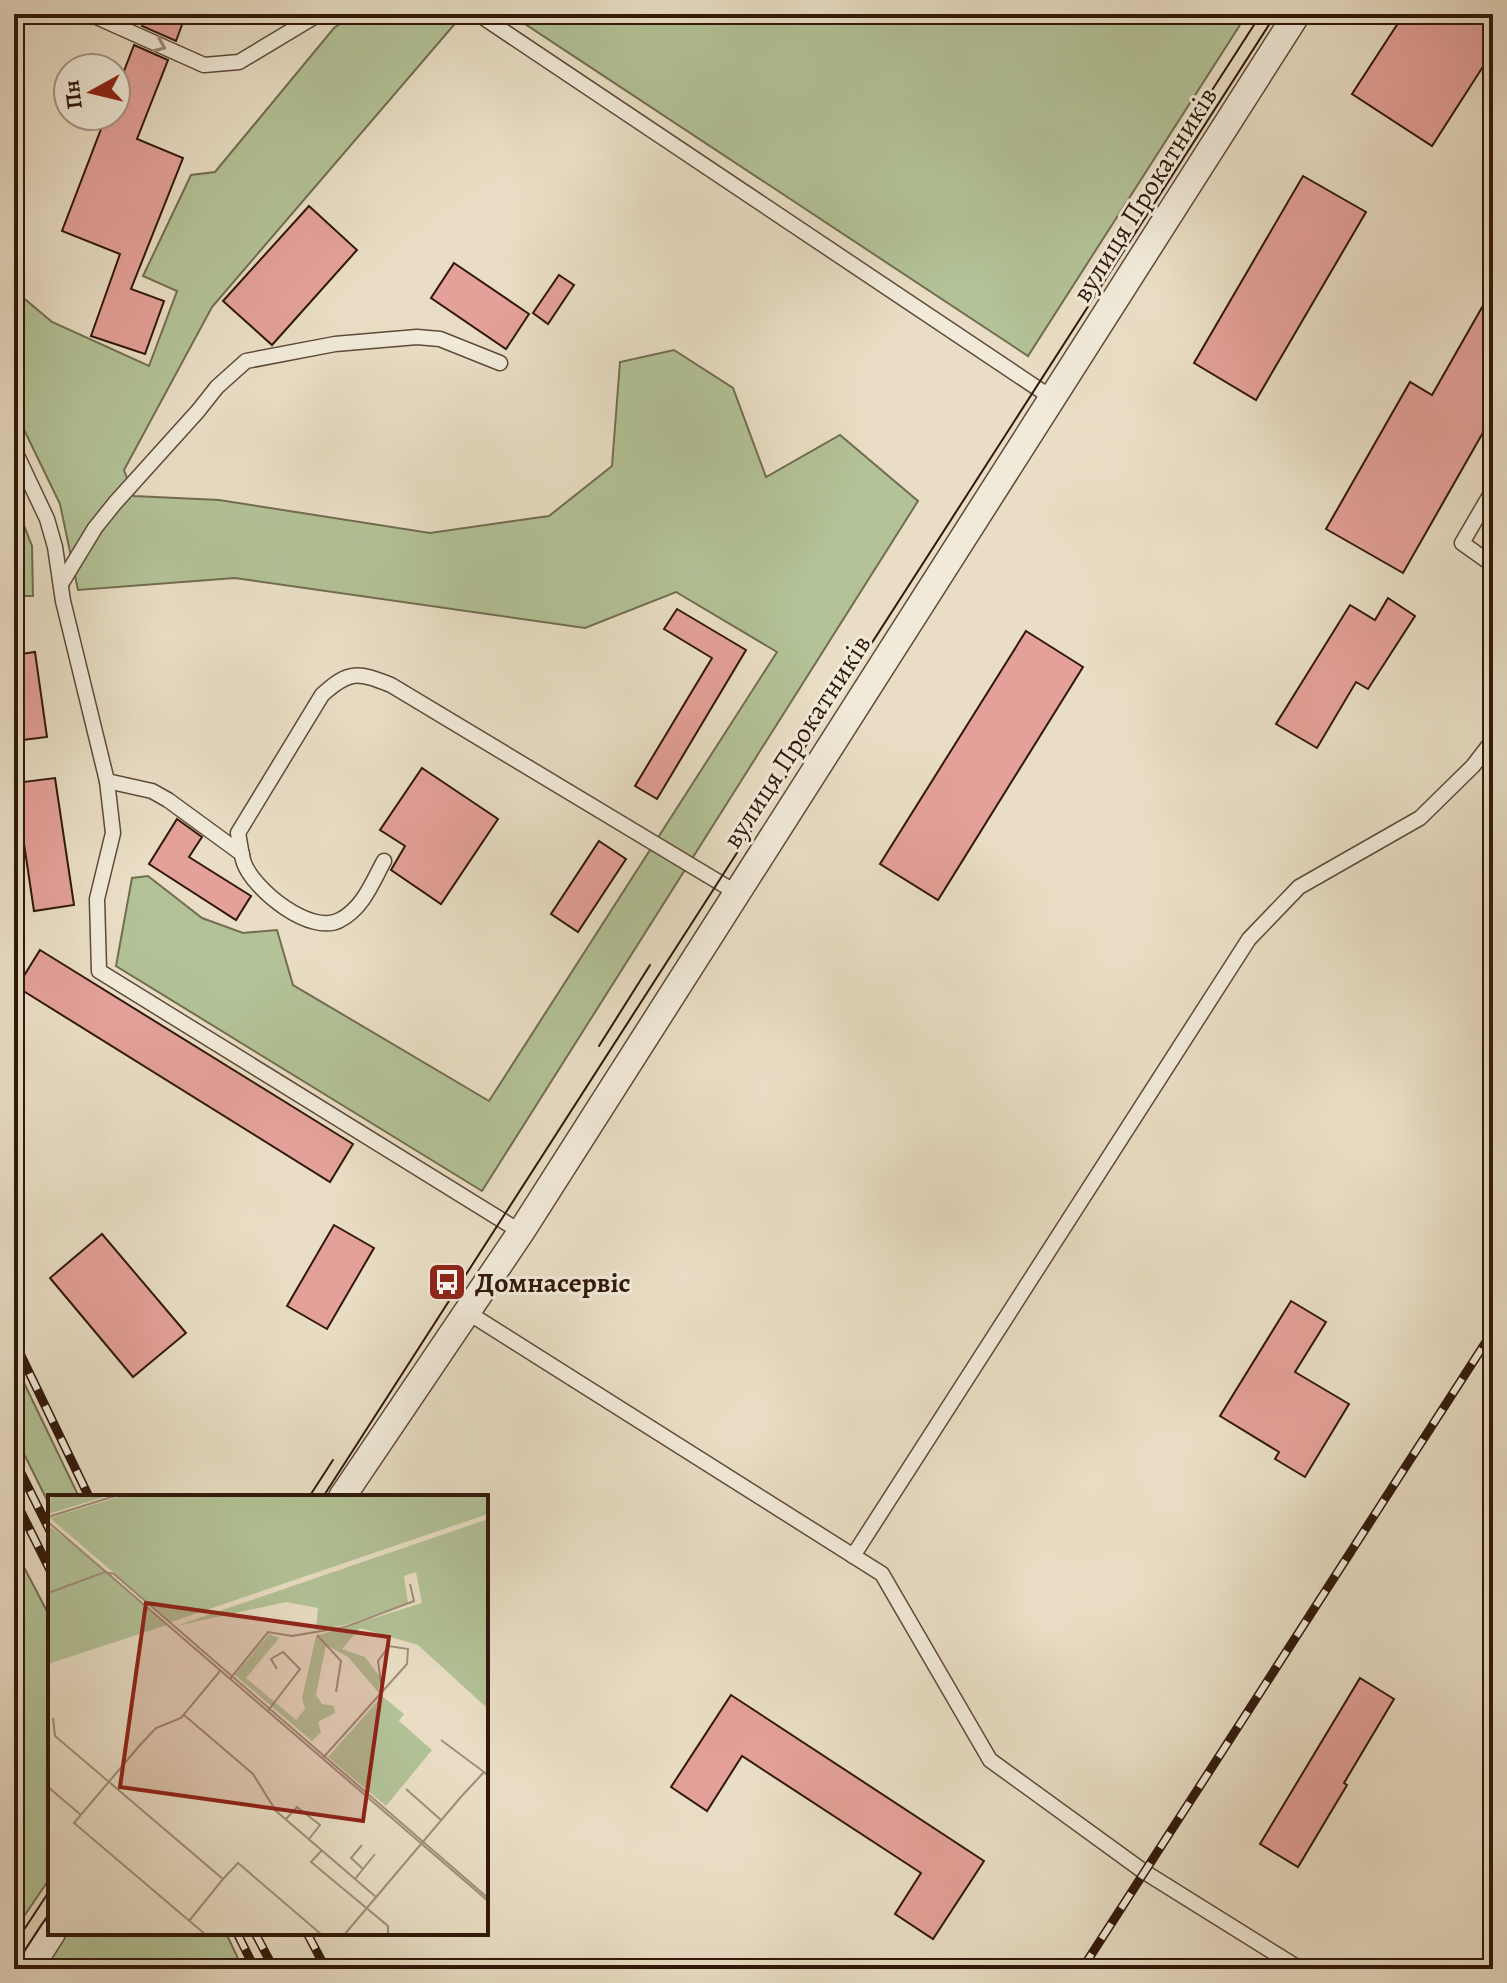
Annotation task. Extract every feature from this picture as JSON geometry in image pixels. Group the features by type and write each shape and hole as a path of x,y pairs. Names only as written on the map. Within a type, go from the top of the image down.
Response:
{"street":[{"name":"вулиця Прокатників","path":"343,1495 521,1232 1297,14"},
{"path":"29,1969 51,1935"}],"lane":[{"path":"90,14 204,65 239,62 319,14"},
{"path":"478,14 1052,398"},
{"path":"61,584 95,528 115,503 217,387 246,361 335,344 417,337 440,339 500,363"},
{"path":"14,449 47,519 55,547 107,781 113,833 97,899 99,971 521,1232"},
{"path":"1493,490 1462,543 1493,565"},
{"path":"384,861 358,907 336,923 315,921 265,893 244,865 238,833 322,695 339,679 361,673 391,685 737,893"},
{"path":"853,1556 1249,939 1299,887 1420,818 1473,766 1493,740"},
{"path":"107,781 160,795 242,854"},
{"path":"467,1312 882,1574 990,1760 1143,1871 1300,1969"}],"green space":[{"path":"354,14 450,14 459,19 212,307 124,470 134,496 219,500 430,533 549,516 612,466 620,362 674,350 733,388 766,477 840,435 918,501 482,1191 116,966 132,878 148,876 202,918 243,933 277,930 293,985 489,1101 777,652 676,592 585,628 235,578 78,590 60,504 14,409 14,290 52,322 149,366 177,291 143,276 191,175 215,172 334,28"},
{"path":"510,14 1247,14 1028,356"},
{"path":"14,500 32,546 33,596 14,596"},
{"path":"14,1362 78,1495 48,1495 48,1502 14,1434"},
{"path":"14,1548 48,1613 48,1881 14,1931"},
{"path":"65,1935 227,1935 243,1969 42,1969"}],"building":[{"path":"146,14 186,14 176,41 142,26"},
{"path":"1404,14 1493,14 1493,51 1432,146 1352,94"},
{"path":"134,45 168,60 137,139 183,158 131,289 164,301 145,354 91,336 120,254 62,231 100,132 132,132 131,52"},
{"path":"1303,176 1366,212 1256,400 1194,363"},
{"path":"309,206 357,250 272,345 223,301"},
{"path":"454,263 529,314 506,349 431,298"},
{"path":"559,275 574,285 548,324 533,313"},
{"path":"1493,288 1493,415 1403,573 1326,529 1410,382 1432,395"},
{"path":"1388,598 1415,616 1368,689 1356,682 1317,748 1276,724 1350,605 1375,620"},
{"path":"677,609 746,650 657,799 635,786 712,658 664,629"},
{"path":"1026,631 1083,667 938,900 880,864"},
{"path":"35,652 47,737 14,741 14,655"},
{"path":"422,768 498,819 441,904 391,870 405,846 380,830"},
{"path":"55,778 74,905 34,911 15,783"},
{"path":"177,819 202,837 189,857 251,896 236,920 149,864"},
{"path":"599,841 626,859 578,932 551,914"},
{"path":"40,950 353,1144 330,1182 17,987"},
{"path":"334,1225 374,1248 327,1329 287,1306"},
{"path":"102,1234 186,1333 133,1377 50,1278"},
{"path":"1291,1301 1326,1322 1295,1372 1349,1404 1305,1477 1275,1459 1279,1452 1220,1416"},
{"path":"1360,1678 1394,1699 1298,1867 1260,1844"},
{"path":"731,1695 984,1861 933,1939 895,1914 921,1873 742,1756 707,1811 671,1787"}],"tram line":[{"path":"1171,154 1261,14"},
{"path":"324,1495 1276,14"},
{"path":"599,1046 650,965"},
{"path":"310,1495 333,1460"},
{"path":"14,1945 48,1893"},
{"path":"14,1967 48,1915"}],"railway":[{"path":"1082,1969 1493,1331"},
{"path":"14,1341 88,1495"},
{"path":"14,1459 48,1527"},
{"path":"14,1498 48,1566"},
{"path":"238,1935 255,1969"},
{"path":"256,1935 274,1969"},
{"path":"308,1935 326,1969"}],"place":[{"name":"Домнасервіс","path":"447,1282"}]}
